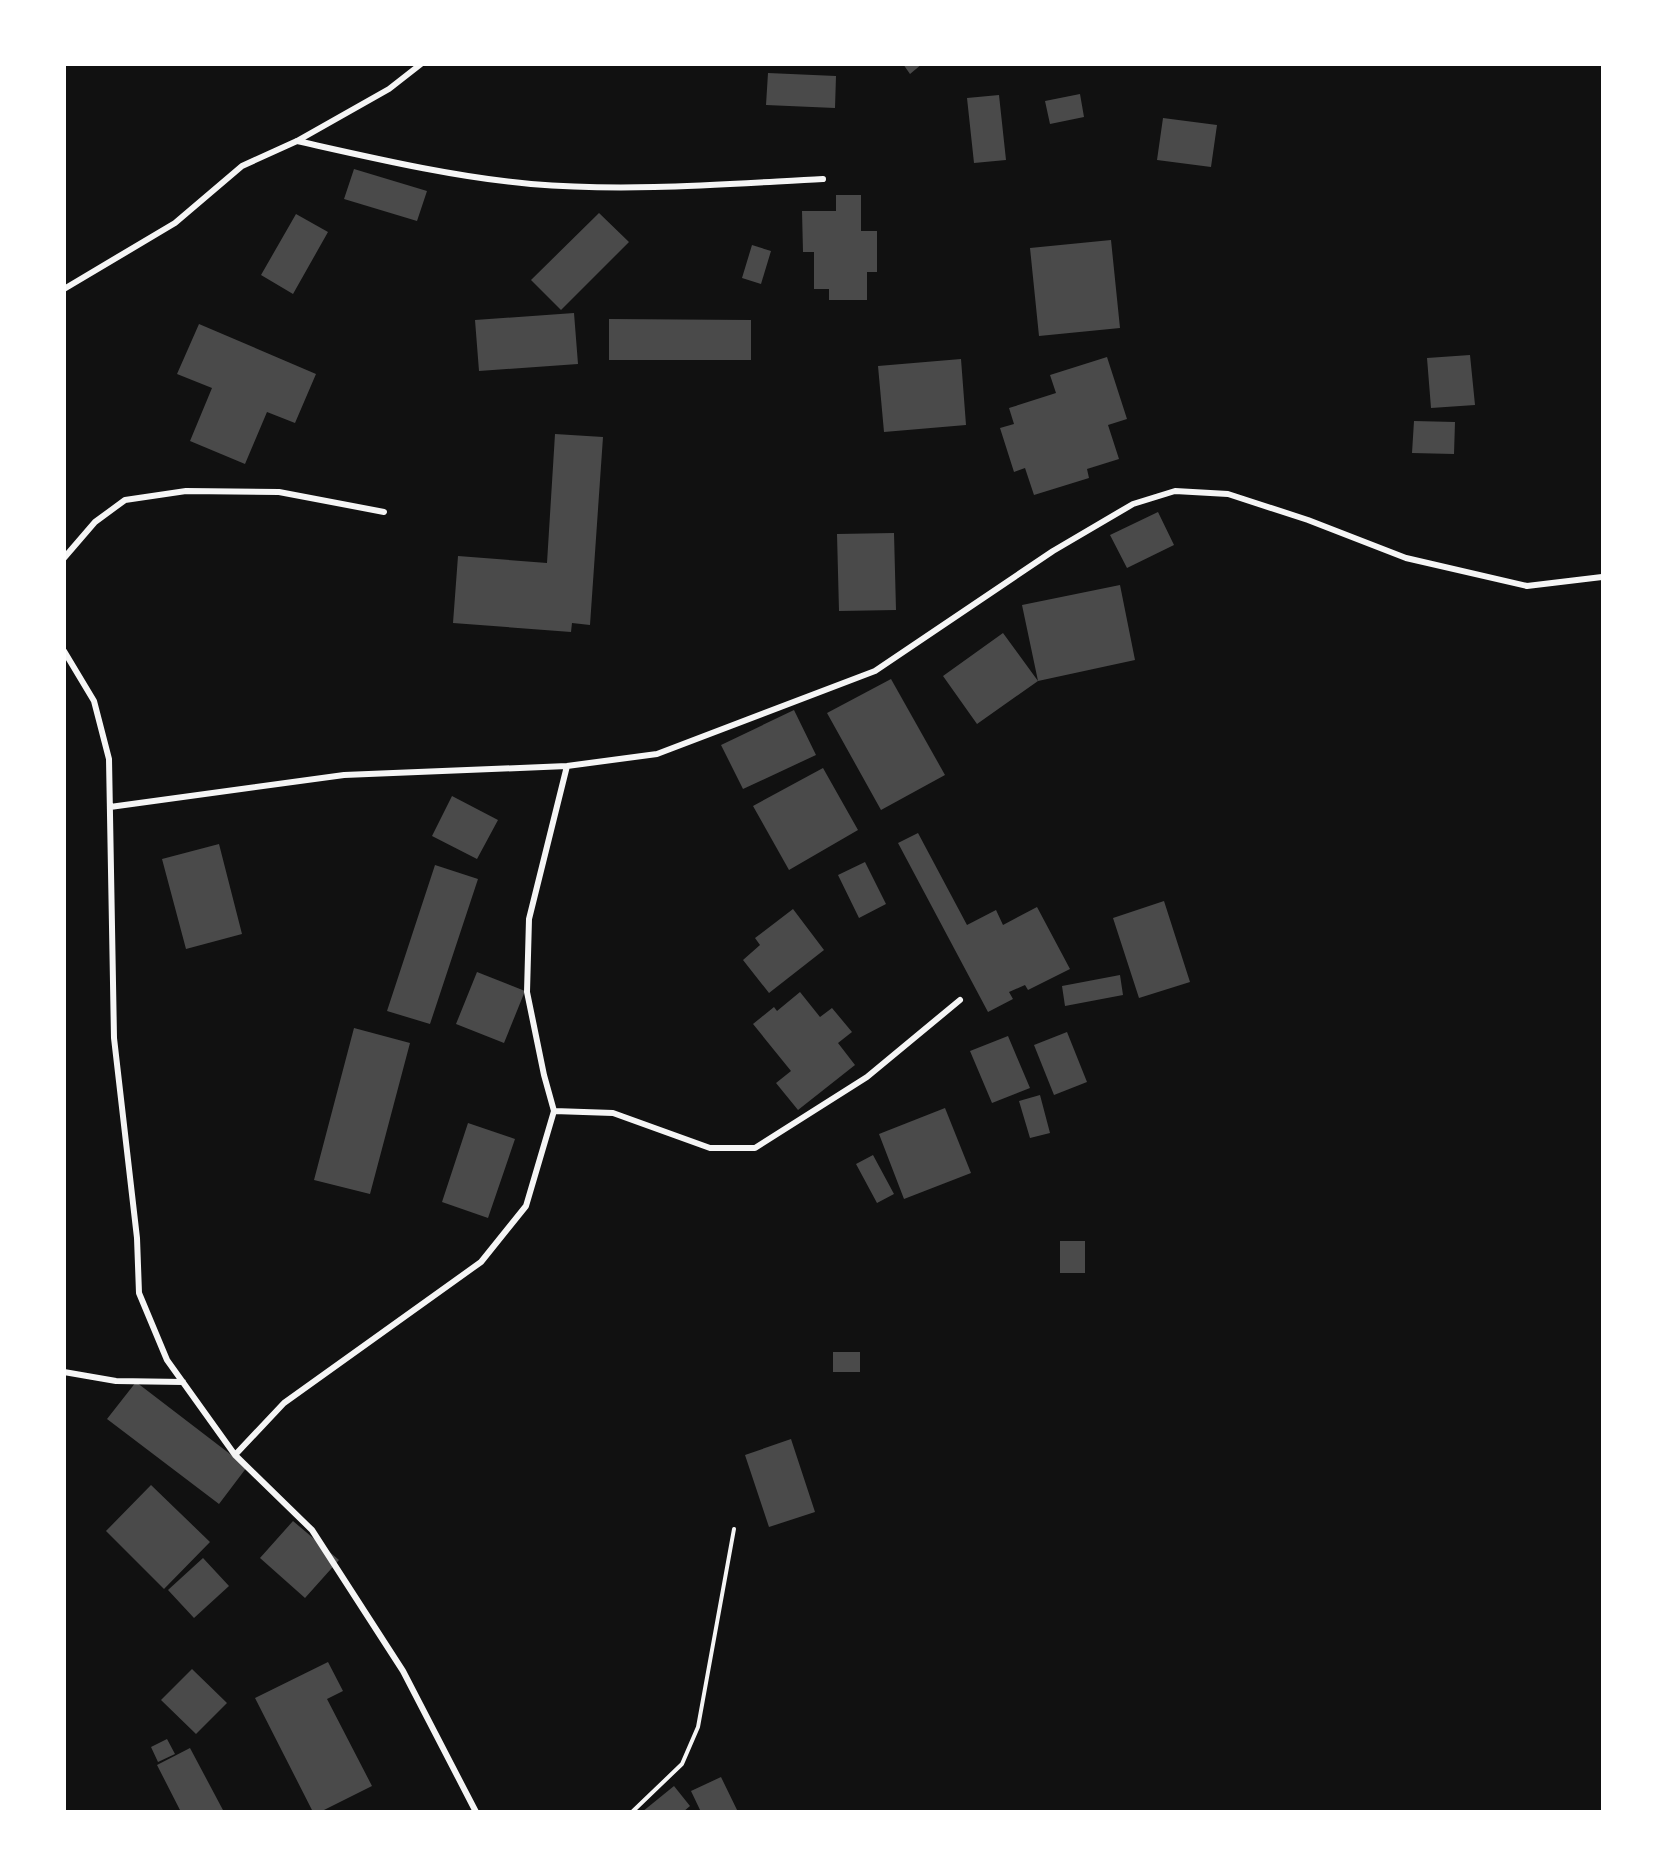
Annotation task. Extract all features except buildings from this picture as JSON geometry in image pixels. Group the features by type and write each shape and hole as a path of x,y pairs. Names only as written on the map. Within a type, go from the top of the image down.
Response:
{"street":[{"path":"64,289 175,223 243,166 297,141 389,89 421,64"},
{"path":"297,141 410,166 531,183 649,187 823,179"},
{"path":"64,558 95,522 124,500 186,491 279,492 384,512"},
{"path":"110,807 344,775 567,766 657,754 875,671 1053,551 1133,504 1175,491 1228,494 1308,520 1407,558 1527,586 1602,577"},
{"path":"64,651 94,701 109,759 114,1038 137,1238 139,1293 167,1360 235,1455 312,1530 403,1671 476,1812"},
{"path":"235,1455 284,1402 481,1262 526,1206 554,1111 527,992 529,919 567,766"},
{"path":"554,1111 613,1113 710,1148 754,1148 867,1077 960,1000"},
{"path":"64,1372 116,1381 183,1382"}],"path":[{"path":"632,1812 682,1764 698,1727 734,1529"}]}
